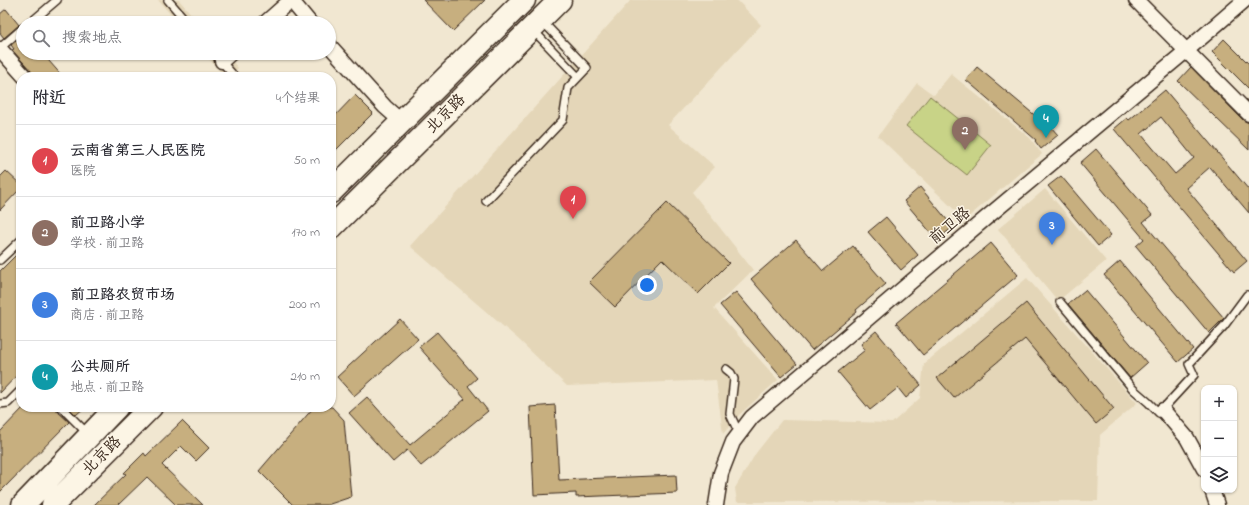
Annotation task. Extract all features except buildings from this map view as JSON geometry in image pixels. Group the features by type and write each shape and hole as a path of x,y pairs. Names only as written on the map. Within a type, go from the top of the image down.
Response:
{"main road":[{"name":"北京路","path":"336,187 524,0"},
{"name":"北京路","path":"336,223 560,0"},
{"name":"北京路","path":"23,505 112,412"},
{"name":"北京路","path":"53,505 146,412"}],"street":[{"path":"273,16 291,0 304,16"},
{"path":"1136,0 1249,114"},
{"name":"前卫路","path":"716,505 721,472 734,442 752,417 1245,0"},
{"path":"0,48 21,72"},
{"path":"336,53 385,107 402,122"},
{"path":"1163,410 1186,438 1201,464"},
{"path":"1213,493 1217,505"}],"lane":[{"path":"38,16 57,0"},
{"path":"168,0 182,16"},
{"path":"486,201 563,120 568,88 587,68 536,24"},
{"path":"536,24 578,77"},
{"path":"0,48 16,34"},
{"path":"224,60 232,72"},
{"path":"0,260 16,245"},
{"path":"1060,302 1133,389 1159,413 1194,375 1189,364 1224,326 1248,294"},
{"path":"726,369 731,373 734,379 730,414 736,427 741,431"},
{"path":"0,404 8,403 16,395"},
{"path":"66,412 89,435"}],"shaded area":[{"path":"158,0 179,0 193,16 172,16"},
{"path":"631,0 737,0 761,25 668,125 715,167 692,192 753,270 714,308 778,380 739,415 723,434 716,380 567,386 518,339 410,246"},
{"path":"210,60 231,60 238,68 234,72 221,72"},
{"path":"951,74 1030,138 1042,154 965,220 878,136 917,83 934,95"},
{"path":"1045,189 1106,261 1058,301 998,229"},
{"path":"1027,278 1137,403 1100,435 1098,501 737,502 735,488 756,453 782,420 892,423 920,398 924,364"}],"green space":[{"path":"930,96 991,145 967,175 906,126"}],"place":[{"name":"公共厕所","path":"1046,138"},
{"name":"前卫路小学","path":"965,150"},
{"name":"云南省第三人民医院","path":"573,219"},
{"name":"前卫路农贸市场","path":"1052,245"}]}
